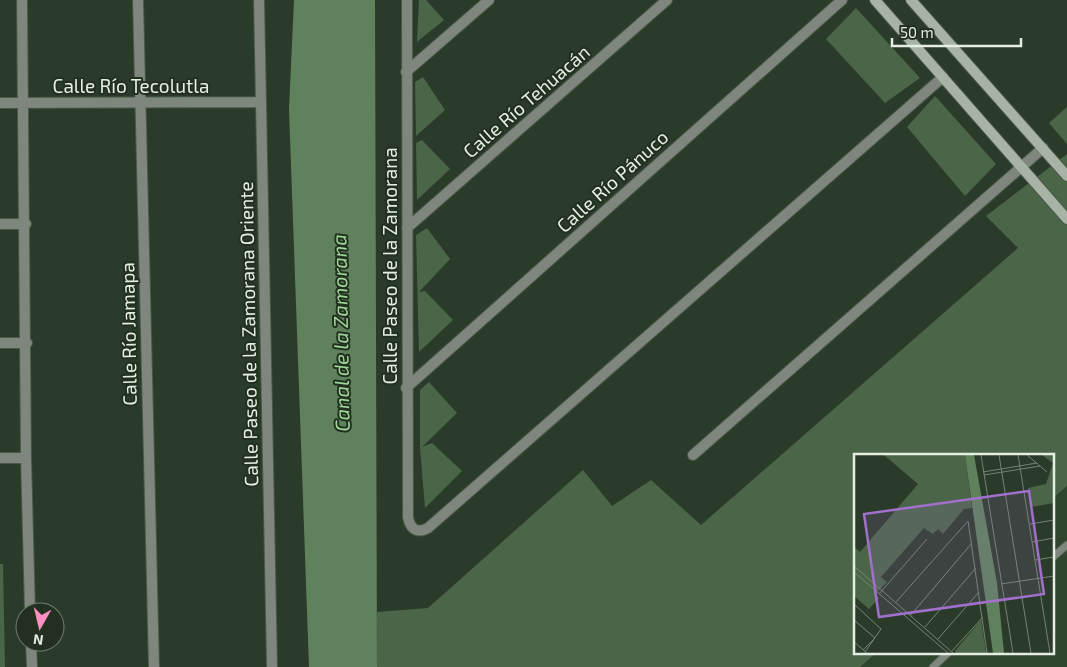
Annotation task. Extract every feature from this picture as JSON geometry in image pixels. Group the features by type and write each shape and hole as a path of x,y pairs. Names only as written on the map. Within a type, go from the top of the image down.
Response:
{"street":[{"path":"22,0 26,224 26,458 30,602"},
{"name":"Calle Río Jamapa","path":"138,0 154,667"},
{"name":"Calle Paseo de la Zamorana Oriente","path":"259,0 272,667"},
{"name":"Calle Paseo de la Zamorana","path":"407,0 408,228 406,388 408,517 410,526 415,530 422,531 428,528 944,77"},
{"path":"406,72 489,0"},
{"name":"Calle Río Tehuacán","path":"408,228 667,0"},
{"name":"Calle Río Pánuco","path":"406,388 842,0"},
{"path":"875,0 1067,218"},
{"path":"911,0 1067,176"},
{"name":"Calle Río Tecolutla","path":"0,103 261,102"},
{"path":"694,455 1043,148"},
{"path":"0,224 26,224"},
{"path":"0,343 26,343"},
{"path":"0,458 26,458"},
{"path":"31,652 32,667"}],"lane":[{"path":"1054,557 1067,545"},
{"path":"933,667 947,654"}],"shaded area":[{"path":"419,0 426,0 444,20 417,42"},
{"path":"856,8 920,78 885,103 826,39"},
{"path":"423,77 445,110 416,136 415,82"},
{"path":"935,96 996,164 965,196 907,127"},
{"path":"1067,107 1067,144 1049,123"},
{"path":"422,140 450,169 417,200 416,143"},
{"path":"1067,154 1067,486 1054,497 1054,454 854,454 854,654 875,654 860,667 377,667 377,612 428,608 583,470 612,506 651,480 701,525 1018,248 986,216"},
{"path":"427,228 450,259 419,292 425,291 453,320 419,352 416,235"},
{"path":"429,382 457,413 422,447 432,443 462,471 425,508 420,448 420,390"},
{"path":"1067,486 1067,667 860,667 875,654 1054,654 1054,497"},
{"path":"0,564 3,564 5,667 0,667"}],"water":[{"name":"Canal de la Zamorana","path":"294,0 375,0 377,667 309,667 289,109"}]}
